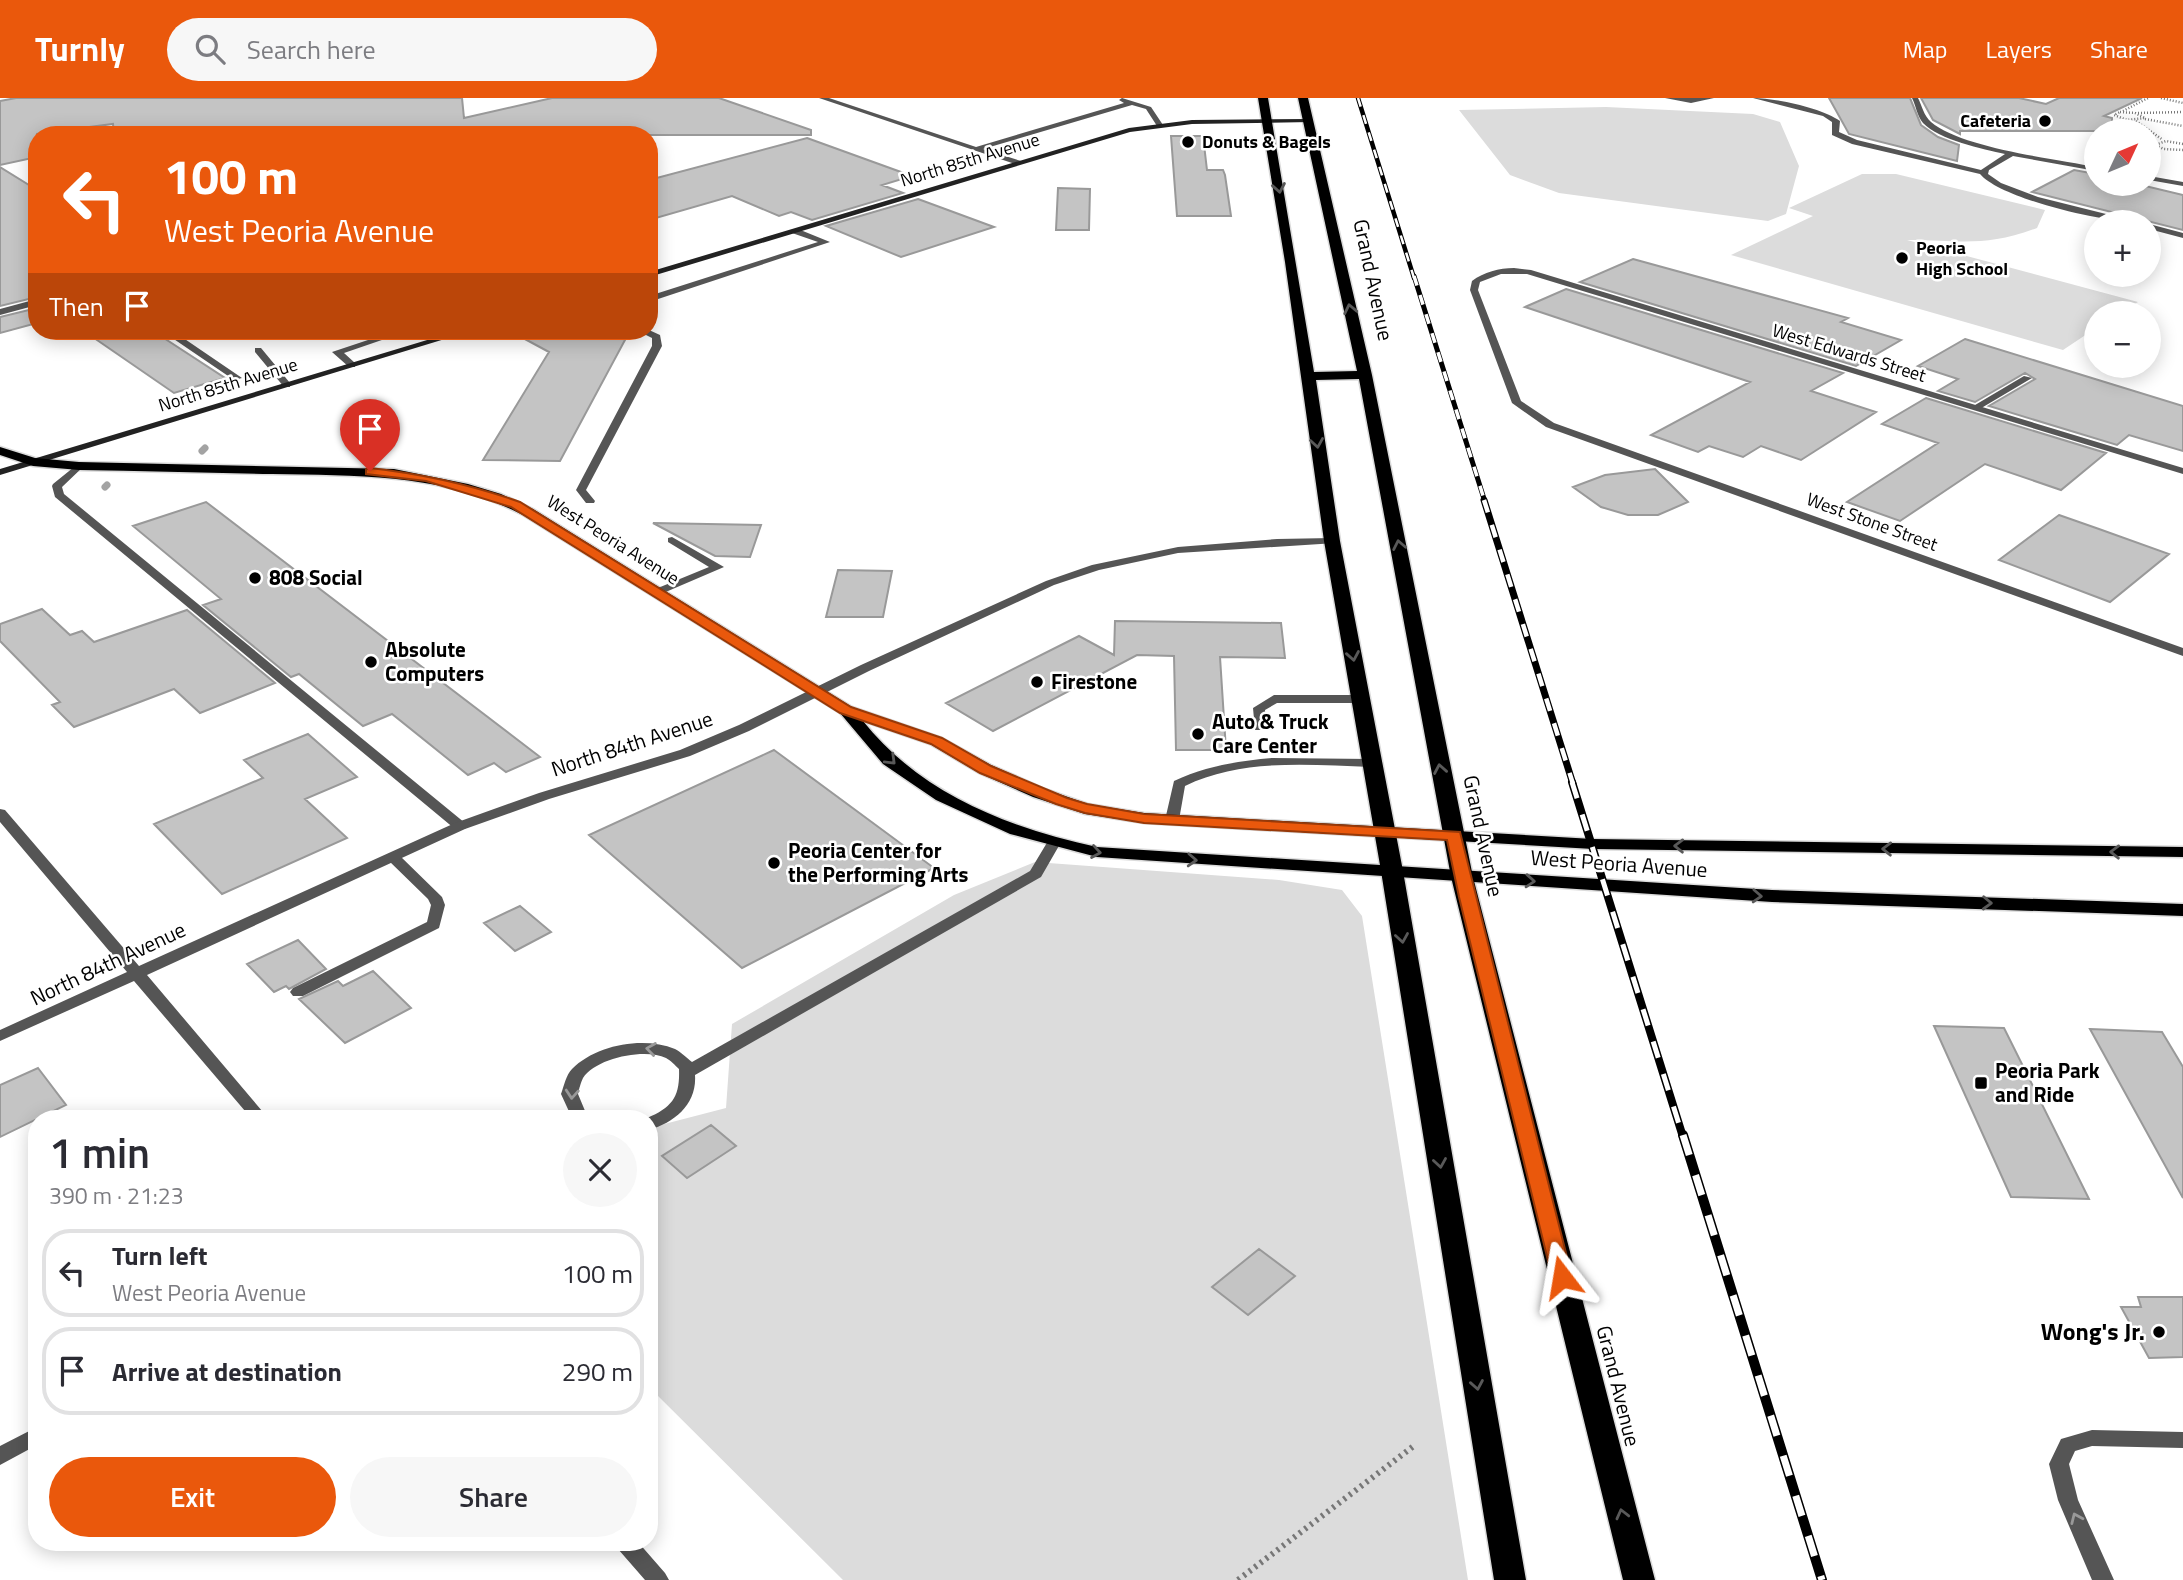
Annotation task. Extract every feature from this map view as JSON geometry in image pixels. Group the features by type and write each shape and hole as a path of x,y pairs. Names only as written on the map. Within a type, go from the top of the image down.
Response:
{"highway":[{"path":"1263,98 1297,298 1306,376 1332,541 1392,871 1510,1580"},
{"name":"Grand Avenue","path":"1303,98 1364,375 1462,877 1639,1580"},
{"path":"1306,376 1364,375"}],"main road":[{"name":"West Peoria Avenue","path":"0,451 33,462 79,466 356,470 426,478 458,485 515,505 846,710 936,741 985,769 1039,793 1085,809 1172,820 1593,844 2183,852"},
{"name":"West Peoria Avenue","path":"846,710 894,765 968,812 1053,844 1124,856 1772,896 2183,910"}],"street":[{"path":"822,98 1018,163"},
{"path":"1116,98 1149,108 1159,125"},
{"path":"1668,98 1691,101 1712,98"},
{"path":"1756,98 1825,115 1836,121 1835,133 1855,142 1984,173 1996,185 2017,193 2086,210"},
{"path":"1915,98 1920,116 1929,125 1969,141 2084,167"},
{"path":"975,149 1131,103"},
{"name":"North 85th Avenue","path":"658,272 1114,134 1159,125 1308,121"},
{"path":"1984,173 1985,169 2014,152"},
{"path":"2161,180 2183,184"},
{"path":"2161,230 2183,236"},
{"path":"658,296 825,243 795,231"},
{"name":"West Edwards Street","path":"1506,269 1541,276 2183,471"},
{"name":"West Stone Street","path":"1506,269 1487,274 1476,281 1474,290 1517,403 1550,425 2183,652"},
{"path":"0,312 28,304"},
{"path":"180,340 237,378"},
{"path":"352,365 337,352 375,340"},
{"name":"North 85th Avenue","path":"0,472 436,340"},
{"path":"590,501 581,490 657,346 657,340"},
{"path":"258,350 287,385"},
{"path":"1975,408 2027,378"},
{"path":"79,466 57,486 59,495 460,826"},
{"path":"657,592 718,567 672,540"},
{"name":"North 84th Avenue","path":"0,1036 460,826 544,796 685,753 744,728 1050,583 1096,567 1178,550 1277,542 1332,541"},
{"path":"1260,727 1259,708 1274,699 1360,699"},
{"path":"1172,820 1180,784 1193,775 1261,757 1371,763"},
{"path":"0,813 253,1110"},
{"path":"688,1072 1036,874 1046,862 1053,844"},
{"path":"298,992 434,925 438,905 435,897 393,857"},
{"path":"574,1110 570,1095 573,1082 582,1069 614,1051 651,1048 667,1052 680,1060 688,1072 689,1086 683,1100 671,1112 658,1119"},
{"path":"2103,1580 2068,1500 2059,1464 2068,1445 2092,1438 2183,1440"},
{"path":"0,1456 28,1440"},
{"path":"631,1551 649,1577"}],"path":[{"path":"2131,119 2114,115 2148,98"},
{"path":"2161,98 2183,103"},
{"path":"2122,112 2183,112"},
{"path":"2135,113 2145,119"},
{"path":"2161,122 2183,126"},
{"path":"2161,138 2165,141"},
{"path":"2178,142 2183,139"},
{"path":"2161,142 2183,144"},
{"path":"2161,147 2182,151"},
{"path":"2161,151 2165,149"},
{"path":"1238,1580 1415,1446"}],"shaded area":[{"path":"1606,107 1753,114 1780,122 1799,166 1786,214 1768,221 1559,193 1510,175 1459,110"},
{"path":"1862,174 1896,174 2045,210 2037,228 2002,238 1986,241 1907,240 2134,301 2084,301 2084,336 2063,350 1731,255 1813,216 1789,208"},
{"path":"1035,862 1279,880 1342,890 1362,916 1468,1580 843,1580 658,1396 658,1126 726,1108 732,1024 954,895"}],"building":[{"path":"16,98 462,98 464,118 552,98 719,98 811,130 811,135 658,135 658,126 28,126 28,159 0,165 0,101"},
{"path":"1829,98 1910,98 1921,125 1938,137 1959,145 1957,161 1849,134"},
{"path":"1921,98 2019,98 2046,104 2059,98 2142,98 2104,116 2112,119 2084,119 2084,131 1960,131 1960,134 1933,120"},
{"path":"1171,136 1203,136 1207,170 1223,170 1225,175 1231,216 1177,216"},
{"path":"807,138 912,176 882,185 903,193 812,220 791,212 779,216 732,196 658,217 658,178"},
{"path":"0,167 28,184 28,299 0,306"},
{"path":"2074,170 2084,172 2084,196 2161,196 2161,190 2183,195 2183,230 2161,224 2161,210 2104,210 2032,192"},
{"path":"1058,188 1090,189 1089,230 1056,230"},
{"path":"918,199 994,227 901,257 826,226"},
{"path":"1633,259 1848,318 1841,322 1901,340 1856,366 1580,282"},
{"path":"1566,289 1843,373 1811,391 1876,412 1801,460 1761,446 1743,457 1709,446 1698,452 1651,435 1750,382 1525,307"},
{"path":"28,310 28,325 0,333 0,317"},
{"path":"1965,339 2084,376 2084,378 2092,378 2183,406 2183,451 2129,435 2117,445 1989,406 2035,379 2025,373 1975,402 1938,391 1958,379 1918,366"},
{"path":"97,340 167,340 225,378 174,393"},
{"path":"527,340 625,340 560,461 483,460 549,352"},
{"path":"1926,398 2106,453 2061,490 1985,464 1900,521 1847,502 1938,443 1882,424"},
{"path":"1655,469 1688,502 1658,515 1628,515 1601,507 1573,487 1605,475"},
{"path":"206,502 540,757 506,772 494,763 468,775 392,714 363,726 299,674 291,677 203,605 221,599 133,526"},
{"path":"2059,515 2169,554 2110,602 1999,560"},
{"path":"653,523 761,525 750,557 715,556"},
{"path":"838,570 892,571 883,617 826,617"},
{"path":"42,609 70,635 82,631 94,642 187,610 275,683 200,713 174,689 74,727 52,705 60,702 0,641 0,624"},
{"path":"1115,621 1281,623 1285,658 1220,657 1226,750 1176,750 1174,656 1137,655 993,731 946,703 1079,636 1114,655"},
{"path":"308,734 357,777 305,799 347,838 222,894 154,824 263,778 244,760"},
{"name":"Peoria Center for the Performing Arts","path":"774,750 934,868 742,968 589,835"},
{"path":"520,906 551,932 515,951 484,923"},
{"path":"298,940 326,969 289,989 286,986 274,992 247,964"},
{"path":"373,971 411,1008 345,1043 299,999 338,981 343,986"},
{"path":"1934,1026 2004,1028 2089,1199 2011,1197"},
{"path":"2090,1029 2162,1032 2183,1067 2183,1198"},
{"path":"38,1068 66,1105 56,1110 28,1110 28,1123 0,1137 0,1085"},
{"path":"711,1125 736,1146 687,1178 662,1156"},
{"path":"1259,1249 1295,1276 1248,1315 1212,1287"},
{"name":"Wong's Jr.","path":"2138,1297 2183,1297 2183,1357 2149,1358 2121,1307 2141,1307"}],"waterway":[{"path":"202,451 205,448"}],"railway":[{"path":"1358,98 1414,278"},
{"path":"1414,276 1485,502"},
{"path":"1484,500 1573,784"},
{"path":"1572,782 1683,1137"},
{"path":"1683,1135 1822,1580"}],"place":[{"name":"Cafeteria","path":"2045,121"},
{"name":"Donuts & Bagels","path":"1188,142"},
{"name":"Peoria High School","path":"1902,258"},
{"name":"808 Social","path":"255,578"},
{"name":"Absolute Computers","path":"371,662"},
{"name":"Firestone","path":"1037,682"},
{"name":"Auto & Truck Care Center","path":"1198,734"},
{"name":"Peoria Center for the Performing Arts","path":"774,863"},
{"name":"Peoria Park and Ride","path":"1981,1083"},
{"name":"Wong's Jr.","path":"2159,1332"}],"route":[{"path":"370,471 458,485 515,505 846,710 936,741 985,769 1039,793 1085,809 1144,818 1454,835 1462,877 1562,1277"}]}
